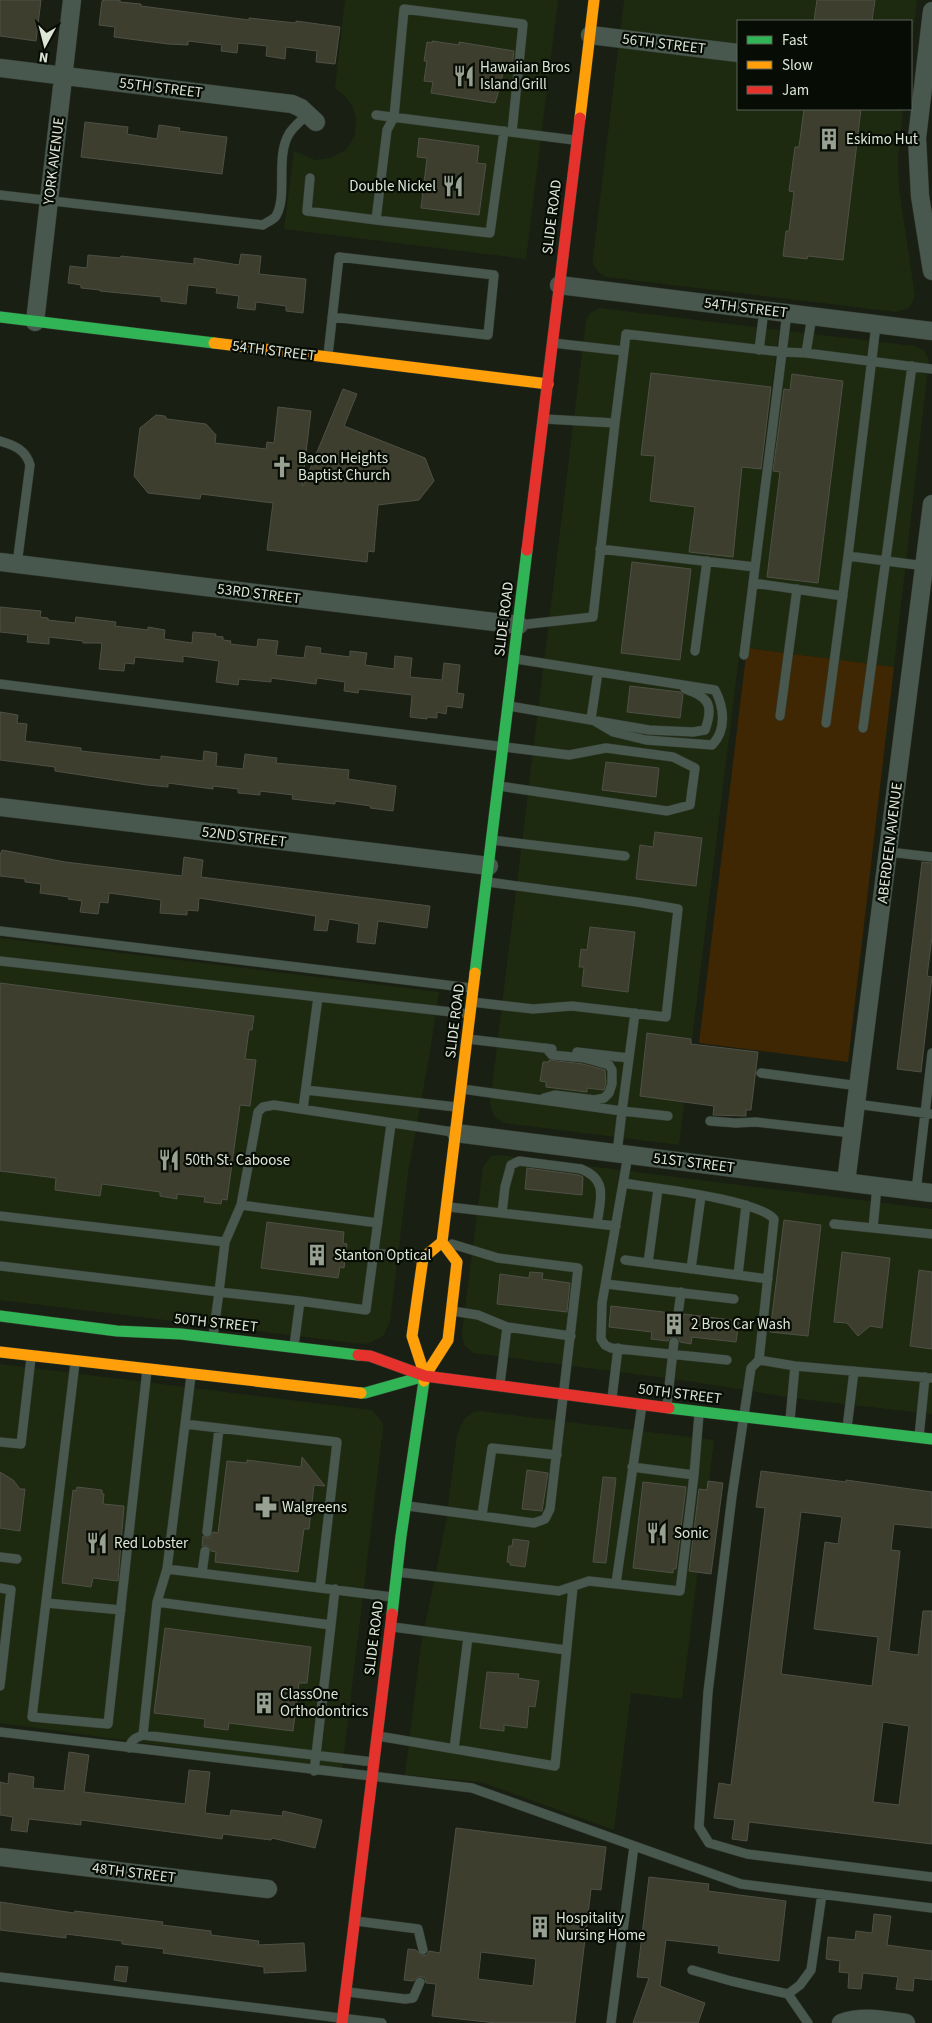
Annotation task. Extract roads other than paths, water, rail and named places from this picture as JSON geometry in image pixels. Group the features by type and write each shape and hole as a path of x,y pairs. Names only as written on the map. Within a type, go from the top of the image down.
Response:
{"main road":[{"name":"SLIDE ROAD","path":"342,2021 397,1572 425,1376 448,1340 452,1311 457,1262 442,1242 594,0"},
{"name":"54TH STREET","path":"0,318 548,384"},
{"path":"423,1258 442,1242"},
{"name":"SLIDE ROAD","path":"423,1258 412,1336 425,1376"},
{"name":"50TH STREET","path":"0,1316 117,1331 181,1334 370,1356 425,1376 666,1408 932,1439"},
{"name":"50TH STREET","path":"0,1352 365,1393 425,1376"}],"street":[{"name":"YORK AVENUE","path":"35,322 72,0"},
{"path":"932,10 917,138 920,196 932,271"},
{"name":"56TH STREET","path":"590,35 737,53"},
{"name":"55TH STREET","path":"0,68 292,104 301,108 312,118"},
{"name":"54TH STREET","path":"559,285 932,331"},
{"name":"ABERDEEN AVENUE","path":"846,1182 932,504"},
{"name":"53RD STREET","path":"9,563 519,625"},
{"name":"52ND STREET","path":"0,807 488,874"},
{"name":"51ST STREET","path":"456,1132 924,1192"},
{"name":"48TH STREET","path":"0,1856 268,1890"},
{"path":"841,2023 847,2020 871,2019 906,2023"}],"lane":[{"path":"310,178 307,211 376,220 490,233 508,131 522,24 404,9 394,117 386,130 376,220"},
{"path":"376,115 577,140"},
{"path":"0,194 263,225 275,217 279,207 281,167 285,143 289,134 312,118"},
{"path":"328,358 332,317 339,257 494,276 488,335 332,317"},
{"path":"759,350 764,310"},
{"path":"744,655 787,313"},
{"path":"806,353 812,316"},
{"path":"826,723 876,325"},
{"path":"519,625 592,617 626,334 759,350 806,353 932,369"},
{"path":"553,343 624,351"},
{"path":"862,728 912,366"},
{"path":"544,419 615,424"},
{"path":"0,441 20,448 28,458 30,465 9,563"},
{"path":"600,549 755,567"},
{"path":"848,556 925,566"},
{"path":"695,651 707,561"},
{"path":"753,583 843,596"},
{"path":"780,716 797,589"},
{"path":"514,659 715,690 721,701 723,720 719,738 712,744 646,740 613,732 591,719"},
{"path":"591,719 598,672"},
{"path":"508,706 649,730 693,732 705,730 710,716 709,704 702,696 686,689 619,680 615,675"},
{"path":"0,684 569,755 606,748 674,757 695,768 690,805 667,811 498,786"},
{"path":"492,840 625,856"},
{"path":"889,852 932,857"},
{"path":"0,962 318,997 471,1008 533,1009 572,1006 666,1017 678,909 488,874"},
{"path":"0,931 474,988"},
{"path":"303,1109 318,997"},
{"path":"635,1013 622,1111 623,1183 600,1325 601,1339 605,1345 618,1348 726,1360"},
{"path":"468,1039 629,1058"},
{"path":"539,1099 555,1095 595,1100 604,1098 609,1093 612,1084 612,1070 609,1065 584,1058 552,1055 546,1048"},
{"path":"924,1192 932,1053"},
{"path":"761,1073 859,1086"},
{"path":"462,1089 668,1116"},
{"path":"306,1090 459,1108"},
{"path":"856,1104 928,1113"},
{"path":"213,1338 226,1242 241,1205 258,1112 263,1107 274,1105 391,1124 456,1132"},
{"path":"710,1121 756,1122 852,1133"},
{"path":"0,1266 366,1310 391,1124"},
{"path":"502,1213 507,1176 511,1165 519,1161 581,1169 589,1172 599,1182 601,1190 597,1224"},
{"path":"623,1183 739,1202 770,1215 774,1219 759,1360 752,1368 743,1417 708,1692 699,1827 709,1844 747,1854 932,1877"},
{"path":"873,1228 877,1186"},
{"path":"648,1263 658,1189"},
{"path":"692,1269 701,1196"},
{"path":"241,1205 378,1223"},
{"path":"446,1206 616,1226"},
{"path":"738,1275 746,1206"},
{"path":"0,1216 226,1242"},
{"path":"834,1224 932,1234"},
{"path":"406,1505 534,1523 545,1519 550,1509 578,1268 498,1258 442,1242"},
{"path":"374,1253 423,1258"},
{"path":"625,1260 768,1279"},
{"path":"606,1284 734,1299"},
{"path":"678,1314 681,1292"},
{"path":"294,1347 300,1301"},
{"path":"452,1311 478,1315 506,1327 571,1336"},
{"path":"499,1386 506,1327"},
{"path":"666,1408 674,1342"},
{"path":"611,1401 618,1348"},
{"path":"0,1442 21,1444 31,1356"},
{"path":"75,1360 32,1717 108,1724 147,1369"},
{"path":"759,1360 795,1366 929,1378 919,1437"},
{"path":"789,1423 795,1366"},
{"path":"846,1429 854,1371"},
{"path":"142,1735 157,1602 167,1569 191,1374"},
{"path":"616,1583 642,1405"},
{"path":"397,1572 560,1592 589,1581 680,1591 694,1475 699,1412"},
{"path":"185,1424 337,1442 320,1588"},
{"path":"207,1532 219,1428"},
{"path":"482,1515 492,1448 557,1456"},
{"path":"632,1467 694,1475"},
{"path":"202,1573 205,1551"},
{"path":"0,1557 17,1560"},
{"path":"167,1569 394,1597"},
{"path":"377,1736 555,1766 573,1587"},
{"path":"0,1588 12,1590 0,1686"},
{"path":"314,1771 335,1589"},
{"path":"157,1602 331,1624"},
{"path":"46,1603 121,1610"},
{"path":"390,1627 566,1650"},
{"path":"454,1749 468,1638"},
{"path":"0,1732 372,1778 472,1788 740,1884 932,1908"},
{"path":"129,1748 130,1743 142,1735 373,1762"},
{"path":"157,1752 159,1736"},
{"path":"240,1762 242,1746"},
{"path":"611,2023 634,1846"},
{"path":"788,1994 800,1985 811,1970 822,1894"},
{"path":"354,1920 418,1928 423,1950"},
{"path":"692,1970 788,1994 808,2023"},
{"path":"0,1977 342,2021 382,2023"},
{"path":"346,1992 405,1999 413,1998 420,1982"}],"place":[{"name":"Hawaiian Bros Island Grill","path":"464,76"},
{"name":"Eskimo Hut","path":"829,139"},
{"name":"Double Nickel","path":"453,186"},
{"name":"Bacon Heights Baptist Church","path":"282,467"},
{"name":"50th St. Caboose","path":"169,1160"},
{"name":"Stanton Optical","path":"317,1255"},
{"name":"2 Bros Car Wash","path":"674,1324"},
{"name":"Walgreens","path":"266,1507"},
{"name":"Sonic","path":"657,1533"},
{"name":"Red Lobster","path":"97,1543"},
{"name":"ClassOne Orthodontrics","path":"264,1703"},
{"name":"Hospitality Nursing Home","path":"540,1927"}]}
